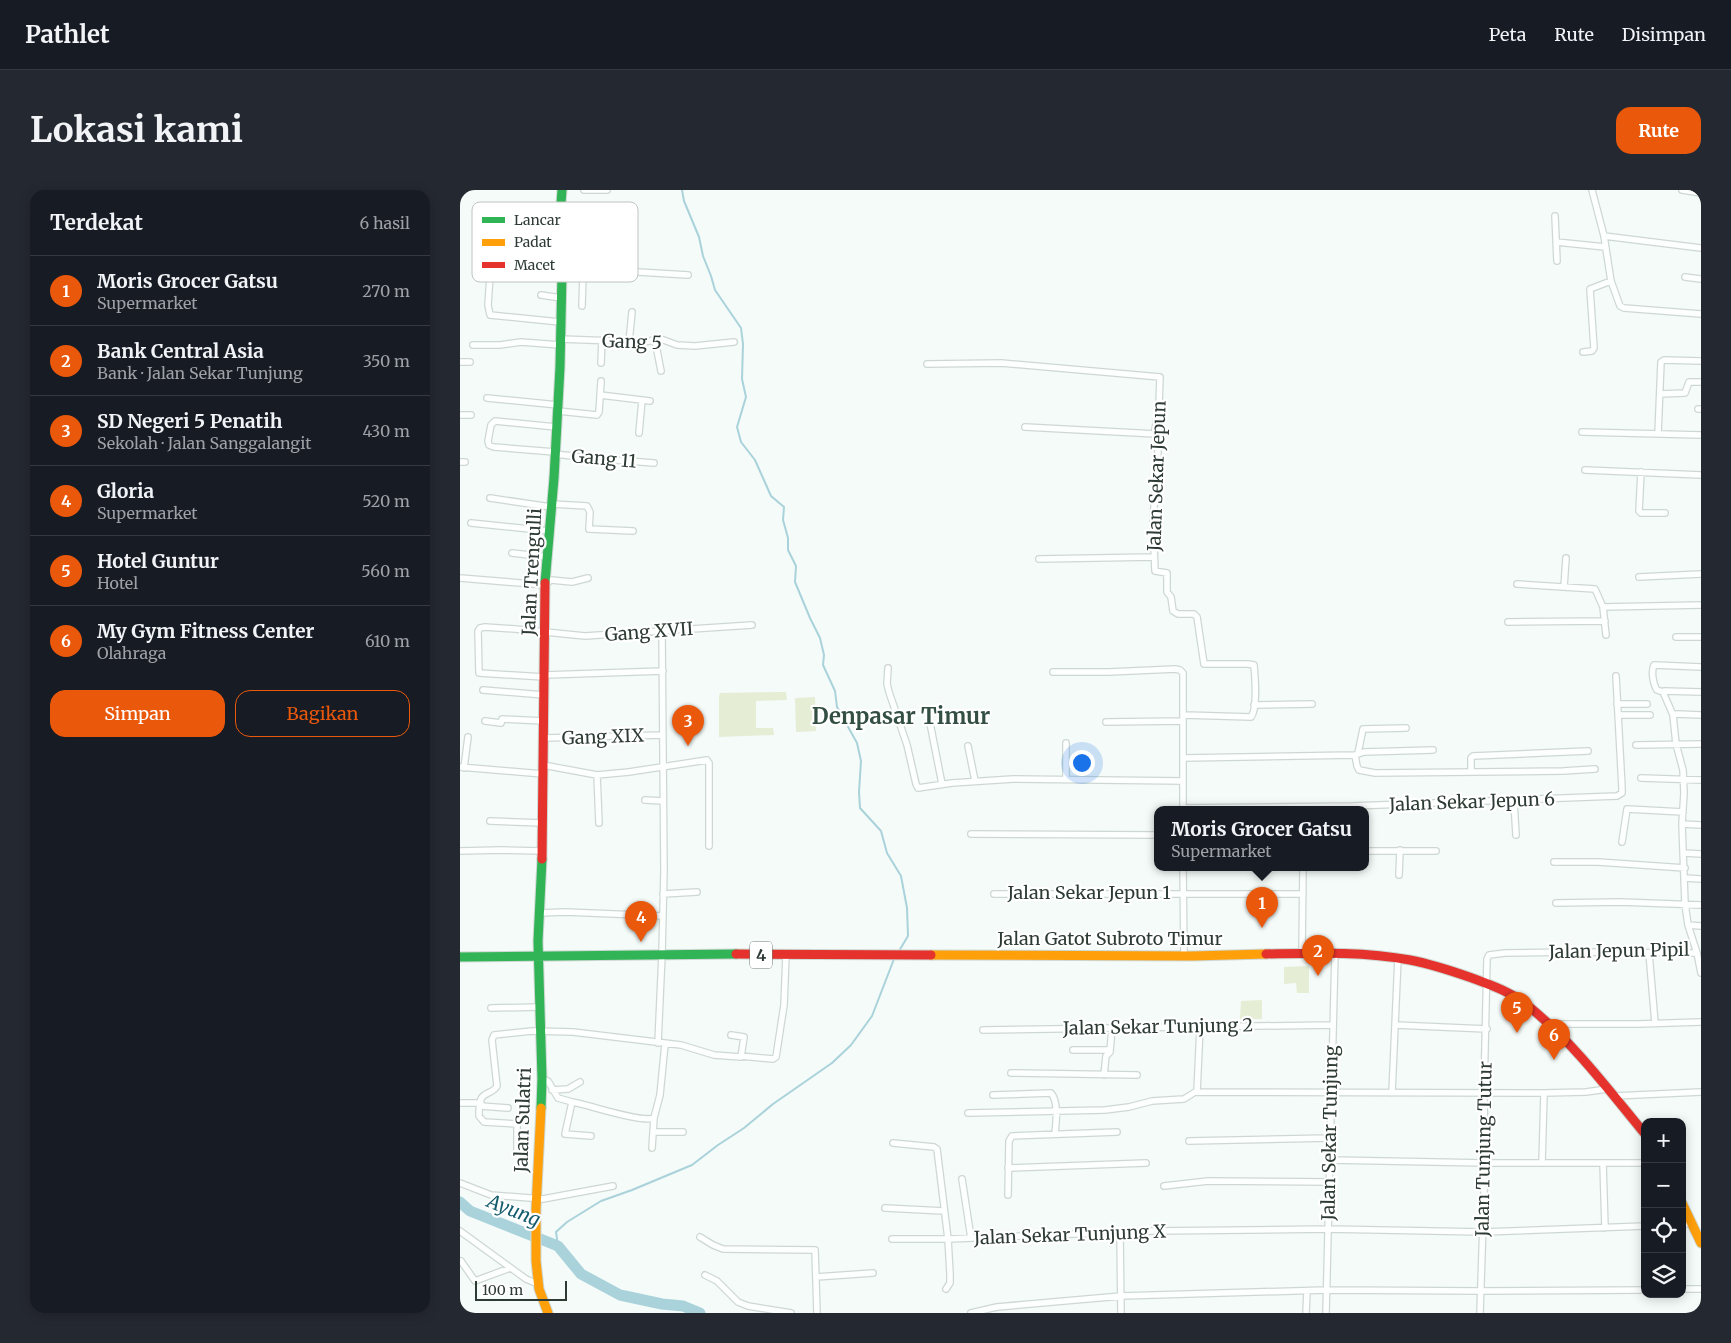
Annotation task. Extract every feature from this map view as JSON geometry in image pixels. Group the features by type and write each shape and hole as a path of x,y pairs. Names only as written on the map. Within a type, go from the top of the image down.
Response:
{"main road":[{"name":"Jalan Trengulli","path":"539,956 543,823 545,585 558,408 562,282"},
{"name":"Jalan Gatot Subroto Timur","path":"539,956 1184,956 1335,953 1411,960 1488,984 1514,996 1528,1006 1548,1024 1608,1088 1641,1129"},
{"name":"4","path":"460,957 539,956"},
{"name":"Jalan Sulatri","path":"539,956 542,1079 536,1209 536,1261 538,1284 548,1313"},
{"path":"1685,1208 1701,1243"}],"street":[{"path":"584,190 607,190"},
{"path":"1592,190 1604,236 1611,281 1619,304 1622,307 1701,314"},
{"path":"1682,190 1701,193"},
{"path":"1555,216 1556,261"},
{"path":"1604,236 1701,248"},
{"path":"1556,242 1605,247"},
{"path":"638,272 688,275"},
{"path":"1685,277 1701,279"},
{"path":"1583,352 1592,351 1594,348 1590,289 1611,281"},
{"path":"490,282 488,305 490,315 560,322"},
{"path":"582,306 583,282"},
{"path":"541,295 561,298"},
{"path":"629,342 632,312"},
{"name":"Gang 5","path":"473,345 602,340 643,342 662,339 676,345 695,346 734,342"},
{"path":"600,363 602,340"},
{"path":"655,340 660,371"},
{"path":"1658,434 1661,362 1664,360 1701,361"},
{"path":"460,362 470,362"},
{"name":"Jalan Sekar Jepun","path":"927,364 1007,363 1160,377 1156,434 1158,452 1153,521 1155,571 1167,573 1167,592 1171,597 1173,611 1178,614 1194,614 1197,616 1204,664 1254,665 1254,705"},
{"path":"487,398 597,415 599,412 601,381"},
{"path":"1660,394 1685,393 1688,382 1701,382"},
{"path":"600,395 650,401"},
{"path":"639,433 642,400"},
{"path":"460,415 471,415"},
{"name":"Gang 11","path":"556,427 495,422 490,425 488,441 489,445 494,446 589,458 654,462"},
{"path":"1025,427 1156,434"},
{"path":"1582,432 1701,435"},
{"path":"1585,470 1701,475"},
{"path":"1642,472 1639,511 1641,513 1665,513"},
{"path":"490,498 552,505 587,506 590,512 589,529 633,531"},
{"path":"471,523 549,531"},
{"path":"512,552 547,557"},
{"path":"1039,559 1153,557"},
{"path":"1564,587 1566,558"},
{"path":"1639,577 1701,574"},
{"path":"460,578 545,585 551,580 572,582 588,578"},
{"path":"1517,584 1595,589 1603,608 1606,635"},
{"path":"1603,608 1701,604"},
{"path":"1508,622 1605,621"},
{"name":"Gang XVII","path":"545,676 478,673 478,632 480,628 585,636 752,625"},
{"path":"658,1043 664,894 662,632"},
{"path":"1676,637 1701,637"},
{"name":"Jalan Jepun Pipil","path":"1488,984 1488,959 1489,955 1494,953 1697,953 1688,925 1685,904 1682,824 1684,779 1676,744 1673,715 1663,692 1655,688 1653,666 1701,667"},
{"path":"888,668 887,684 907,745 918,788 975,781 1066,779 1183,781"},
{"path":"1053,672 1180,670 1183,677 1183,806"},
{"path":"545,676 663,671"},
{"name":"Jalan Sekar Jepun 6","path":"1369,807 1620,795 1622,788 1616,676"},
{"path":"483,690 544,695"},
{"path":"1663,692 1701,692"},
{"path":"1106,722 1250,717 1253,714 1254,705 1312,704"},
{"path":"1618,704 1648,704"},
{"path":"1618,715 1650,715"},
{"path":"1673,715 1701,715"},
{"path":"485,722 501,723 502,719 544,721"},
{"path":"930,723 942,784"},
{"path":"1406,728 1362,729 1357,754 1359,770 1368,772 1471,772 1595,769"},
{"name":"Gang XIX","path":"544,738 663,735"},
{"path":"468,737 462,768 543,769 597,775 707,760 709,763 709,846"},
{"path":"1066,743 1066,779"},
{"path":"1636,745 1701,744"},
{"path":"968,746 975,781"},
{"path":"1183,758 1357,754 1369,751 1432,750"},
{"path":"1471,772 1473,756 1588,751"},
{"path":"597,775 599,823"},
{"path":"1641,778 1701,780"},
{"path":"645,800 663,801"},
{"path":"1514,801 1516,836"},
{"path":"1622,842 1627,809 1682,812"},
{"path":"490,822 543,823"},
{"path":"1682,824 1701,825"},
{"path":"971,834 1154,835"},
{"path":"1399,875 1400,850"},
{"path":"460,852 542,851"},
{"path":"1369,851 1436,851"},
{"path":"1684,853 1701,854"},
{"path":"1554,862 1598,862 1685,868"},
{"path":"1183,871 1184,956"},
{"path":"1302,953 1303,871"},
{"path":"1685,878 1701,879"},
{"path":"664,894 697,892"},
{"name":"Jalan Sekar Jepun 1","path":"994,894 1303,894"},
{"path":"1556,903 1620,902 1701,905"},
{"path":"540,913 565,912 663,916"},
{"path":"1688,925 1701,926"},
{"name":"Jalan Sekar Tunjung","path":"1326,1313 1335,953"},
{"path":"1649,953 1655,1023"},
{"path":"1697,953 1701,973"},
{"path":"517,1151 517,1124 482,1121 479,1116 483,1096 494,1091 497,1086 492,1040 494,1035 540,1031 573,1032 681,1046 714,1055 737,1058 741,1056 775,1058 784,1005 786,955"},
{"path":"1392,1092 1398,958"},
{"name":"Jalan Tunjung Tutur","path":"1480,1313 1488,984"},
{"path":"491,1008 540,1008"},
{"path":"1548,1024 1701,1022"},
{"name":"Jalan Sekar Tunjung 2","path":"983,1030 1333,1025"},
{"path":"1395,1025 1487,1029"},
{"path":"1104,1075 1106,1056 1110,1050 1112,1027"},
{"path":"1197,1092 1200,1027"},
{"path":"731,1035 744,1037 741,1056"},
{"path":"652,1148 654,1118 660,1095 665,1044"},
{"path":"1073,1050 1110,1050"},
{"path":"1011,1073 1137,1075"},
{"path":"542,1079 548,1081 558,1098 634,1117 650,1120 654,1118"},
{"path":"552,1090 568,1089 580,1082"},
{"path":"968,1113 1085,1112 1120,1109 1152,1101 1184,1099 1197,1092 1544,1093 1586,1092 1608,1088"},
{"path":"1614,1096 1701,1092"},
{"path":"993,1094 1052,1093 1054,1095 1056,1112 1056,1134"},
{"path":"1542,1163 1544,1093"},
{"path":"572,1102 565,1134 590,1136"},
{"path":"460,1103 508,1108"},
{"path":"653,1132 683,1132"},
{"path":"1008,1195 1010,1137 1117,1132"},
{"path":"1189,1141 1330,1138"},
{"name":"Jalan Sekar Tunjung X","path":"893,1143 934,1147 937,1149 948,1239 1153,1232 1328,1229 1483,1232 1641,1226"},
{"path":"1330,1160 1485,1163 1641,1163"},
{"path":"1008,1168 1146,1162"},
{"path":"1603,1163 1605,1228"},
{"path":"962,1179 971,1238"},
{"path":"1164,1186 1208,1181 1329,1182"},
{"path":"460,1183 491,1196 537,1199 613,1186"},
{"path":"885,1208 944,1211"},
{"path":"1686,1224 1693,1223"},
{"path":"460,1231 526,1279 538,1284"},
{"path":"1120,1233 1121,1313"},
{"path":"700,1237 723,1249 815,1250 816,1313"},
{"path":"892,1239 948,1239 950,1278 946,1289"},
{"path":"461,1261 475,1281 510,1268"},
{"path":"816,1277 873,1273"},
{"path":"705,1275 717,1281 738,1302 748,1306 791,1313"},
{"path":"1686,1290 1701,1289"},
{"path":"971,1313 997,1307 1120,1296 1326,1290 1641,1290"},
{"path":"1306,1313 1307,1291"}],"green space":[{"path":"786,692 787,700 756,701 756,728 773,728 774,735 719,737 720,693"},
{"path":"815,697 816,731 796,732 795,698"},
{"path":"1309,966 1309,993 1297,993 1296,983 1284,984 1284,967"},
{"path":"1262,1000 1262,1019 1240,1019 1241,1001"}],"waterway":[{"path":"682,190 684,201 699,237 703,256 715,290 741,328 743,344 742,379 746,397 737,427 741,442 755,460 771,496 784,507 783,520 788,538 788,550 796,566 795,582 820,638 824,655 823,665 835,691 837,707 857,743 861,761 860,808 881,831 887,853 901,876 907,908 908,936 899,951"},
{"path":"558,1246 556,1232 567,1222 601,1201 692,1165 744,1128 773,1104 832,1063 851,1045 872,1016 894,959"},
{"name":"Ayung","path":"460,1202 470,1211 558,1246 581,1274 620,1295 662,1304 683,1306 700,1313"}],"traffic: fast":[{"path":"561,202 562,190"},
{"path":"545,583 554,478 560,367 562,282"},
{"path":"541,1108 542,1079 538,941 542,859"},
{"path":"460,957 736,954"}],"traffic: slow":[{"path":"931,955 1192,956 1266,954"},
{"path":"541,1108 536,1209 536,1261 539,1289 548,1313"},
{"path":"1684,1208 1701,1243"}],"traffic: jam":[{"path":"542,859 545,583"},
{"path":"1266,954 1338,953 1392,957 1441,968 1501,989 1527,1005 1559,1034 1589,1066 1641,1129"},
{"path":"736,954 931,955"}],"place":[{"name":"SD Negeri 5 Penatih","path":"688,746"},
{"name":"Moris Grocer Gatsu","path":"1262,928"},
{"name":"Gloria","path":"641,942"},
{"name":"Bank Central Asia","path":"1318,976"},
{"name":"Hotel Guntur","path":"1517,1033"},
{"name":"My Gym Fitness Center","path":"1554,1060"}],"district":[{"name":"Denpasar Timur","path":"901,716"}]}
